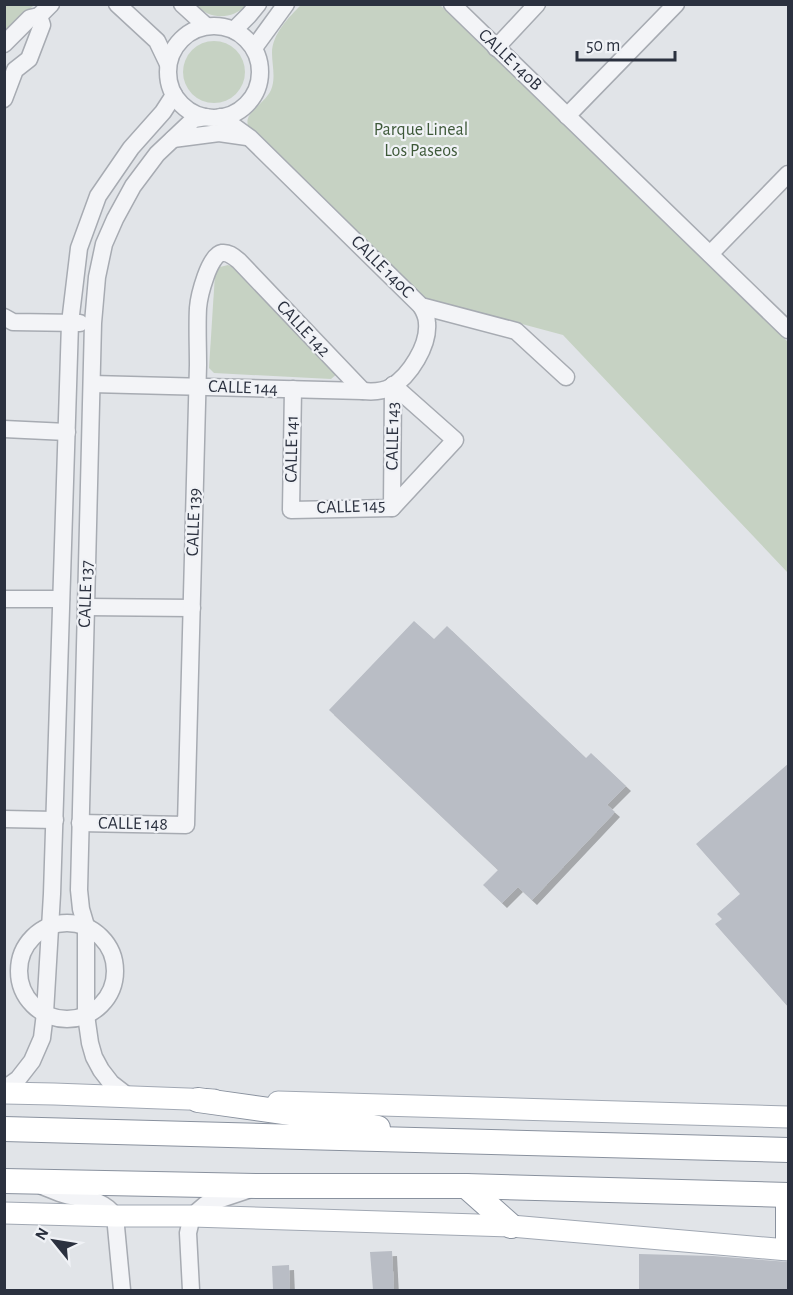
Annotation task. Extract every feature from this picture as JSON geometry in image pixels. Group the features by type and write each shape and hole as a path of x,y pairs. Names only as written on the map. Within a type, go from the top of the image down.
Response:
{"highway":[{"path":"198,1100 333,1119 439,1141"},
{"path":"4,1129 789,1150"},
{"path":"4,1181 259,1186 466,1186 788,1196 789,1249"},
{"path":"466,1186 511,1226"}],"main road":[{"path":"4,1094 789,1117"},
{"path":"4,1213 192,1216 511,1226 789,1249"}],"street":[{"path":"117,4 157,41 168,64"},
{"path":"182,4 206,26"},
{"path":"234,30 258,4"},
{"path":"254,48 286,4"},
{"name":"CALLE 140B","path":"452,4 710,254 787,324"},
{"path":"496,48 537,4"},
{"path":"567,116 676,4"},
{"path":"4,44 30,18 45,10"},
{"path":"4,99 15,70 29,59 42,25 45,10"},
{"path":"206,26 220,26 234,30 245,37 254,48 258,60 260,72 258,85 252,97 233,114 214,117 188,110 174,95 169,82 168,64 172,51 192,30 206,26"},
{"path":"4,54 15,70"},
{"name":"CALLE 137","path":"4,1089 18,1079 32,1061 42,1038 45,1013 55,820 70,323 79,248 98,196 131,148 163,112 174,95"},
{"name":"CALLE 140C","path":"214,117 250,138 421,306 516,331 566,377"},
{"name":"CALLE 137","path":"129,1097 111,1083 98,1064 90,1043 86,1015 86,926 79,890 93,324 97,277 104,244 133,186 157,154 194,119 214,117"},
{"path":"173,139 219,133 250,138"},
{"path":"710,254 789,174"},
{"name":"CALLE 139","path":"186,825 198,386 198,306 209,268 220,253 233,256 244,266"},
{"name":"CALLE 142","path":"244,266 363,392"},
{"name":"CALLE 143","path":"392,508 393,385 409,371 426,338 428,320 421,306"},
{"path":"4,317 13,322 93,324"},
{"name":"CALLE 144","path":"92,384 363,392 381,391 393,385"},
{"name":"CALLE 145","path":"291,510 392,508 455,440 393,385"},
{"name":"CALLE 141","path":"291,510 293,389"},
{"path":"4,429 67,432"},
{"path":"64,516 88,515"},
{"path":"4,599 61,599"},
{"path":"86,607 192,608"},
{"path":"59,679 84,678"},
{"path":"4,819 55,820"},
{"name":"CALLE 148","path":"80,823 186,825"},
{"path":"68,923 86,926 99,935 109,947 114,962 115,978 109,993 100,1006 86,1015 72,1019 58,1018 45,1013 32,1004 19,976 20,961 26,946 36,934 50,926 68,923"},
{"path":"33,1182 65,1195 97,1202 109,1208 115,1216 122,1290"},
{"path":"191,1290 188,1233 192,1216 206,1204 259,1186"}],"green space":[{"path":"4,5 34,5 4,33"},
{"path":"195,5 247,5 228,16 214,16"},
{"name":"Parque Lineal Los Paseos","path":"301,5 440,5 788,342 788,573 563,335 425,298 252,133 248,126 249,116 271,90 274,76 272,53 275,39 282,26"},
{"path":"208,41 220,41 236,50 243,60 245,72 243,84 236,94 220,103 208,103 197,98 188,89 183,78 183,66 188,55 197,46"},
{"path":"228,265 337,374 331,379 214,373 209,368 215,274 220,267"}],"building":[{"path":"414,621 434,639 447,626 586,758 591,753 626,786 607,805 615,812 532,900 518,887 502,903 483,885 498,870 329,710"},
{"path":"789,763 789,1008 715,924 722,919 717,914 740,894 696,844"},
{"path":"392,1251 394,1290 373,1290 370,1252"},
{"path":"639,1254 713,1256 789,1262 789,1290 639,1290"},
{"path":"289,1265 290,1290 273,1290 272,1266"}]}
